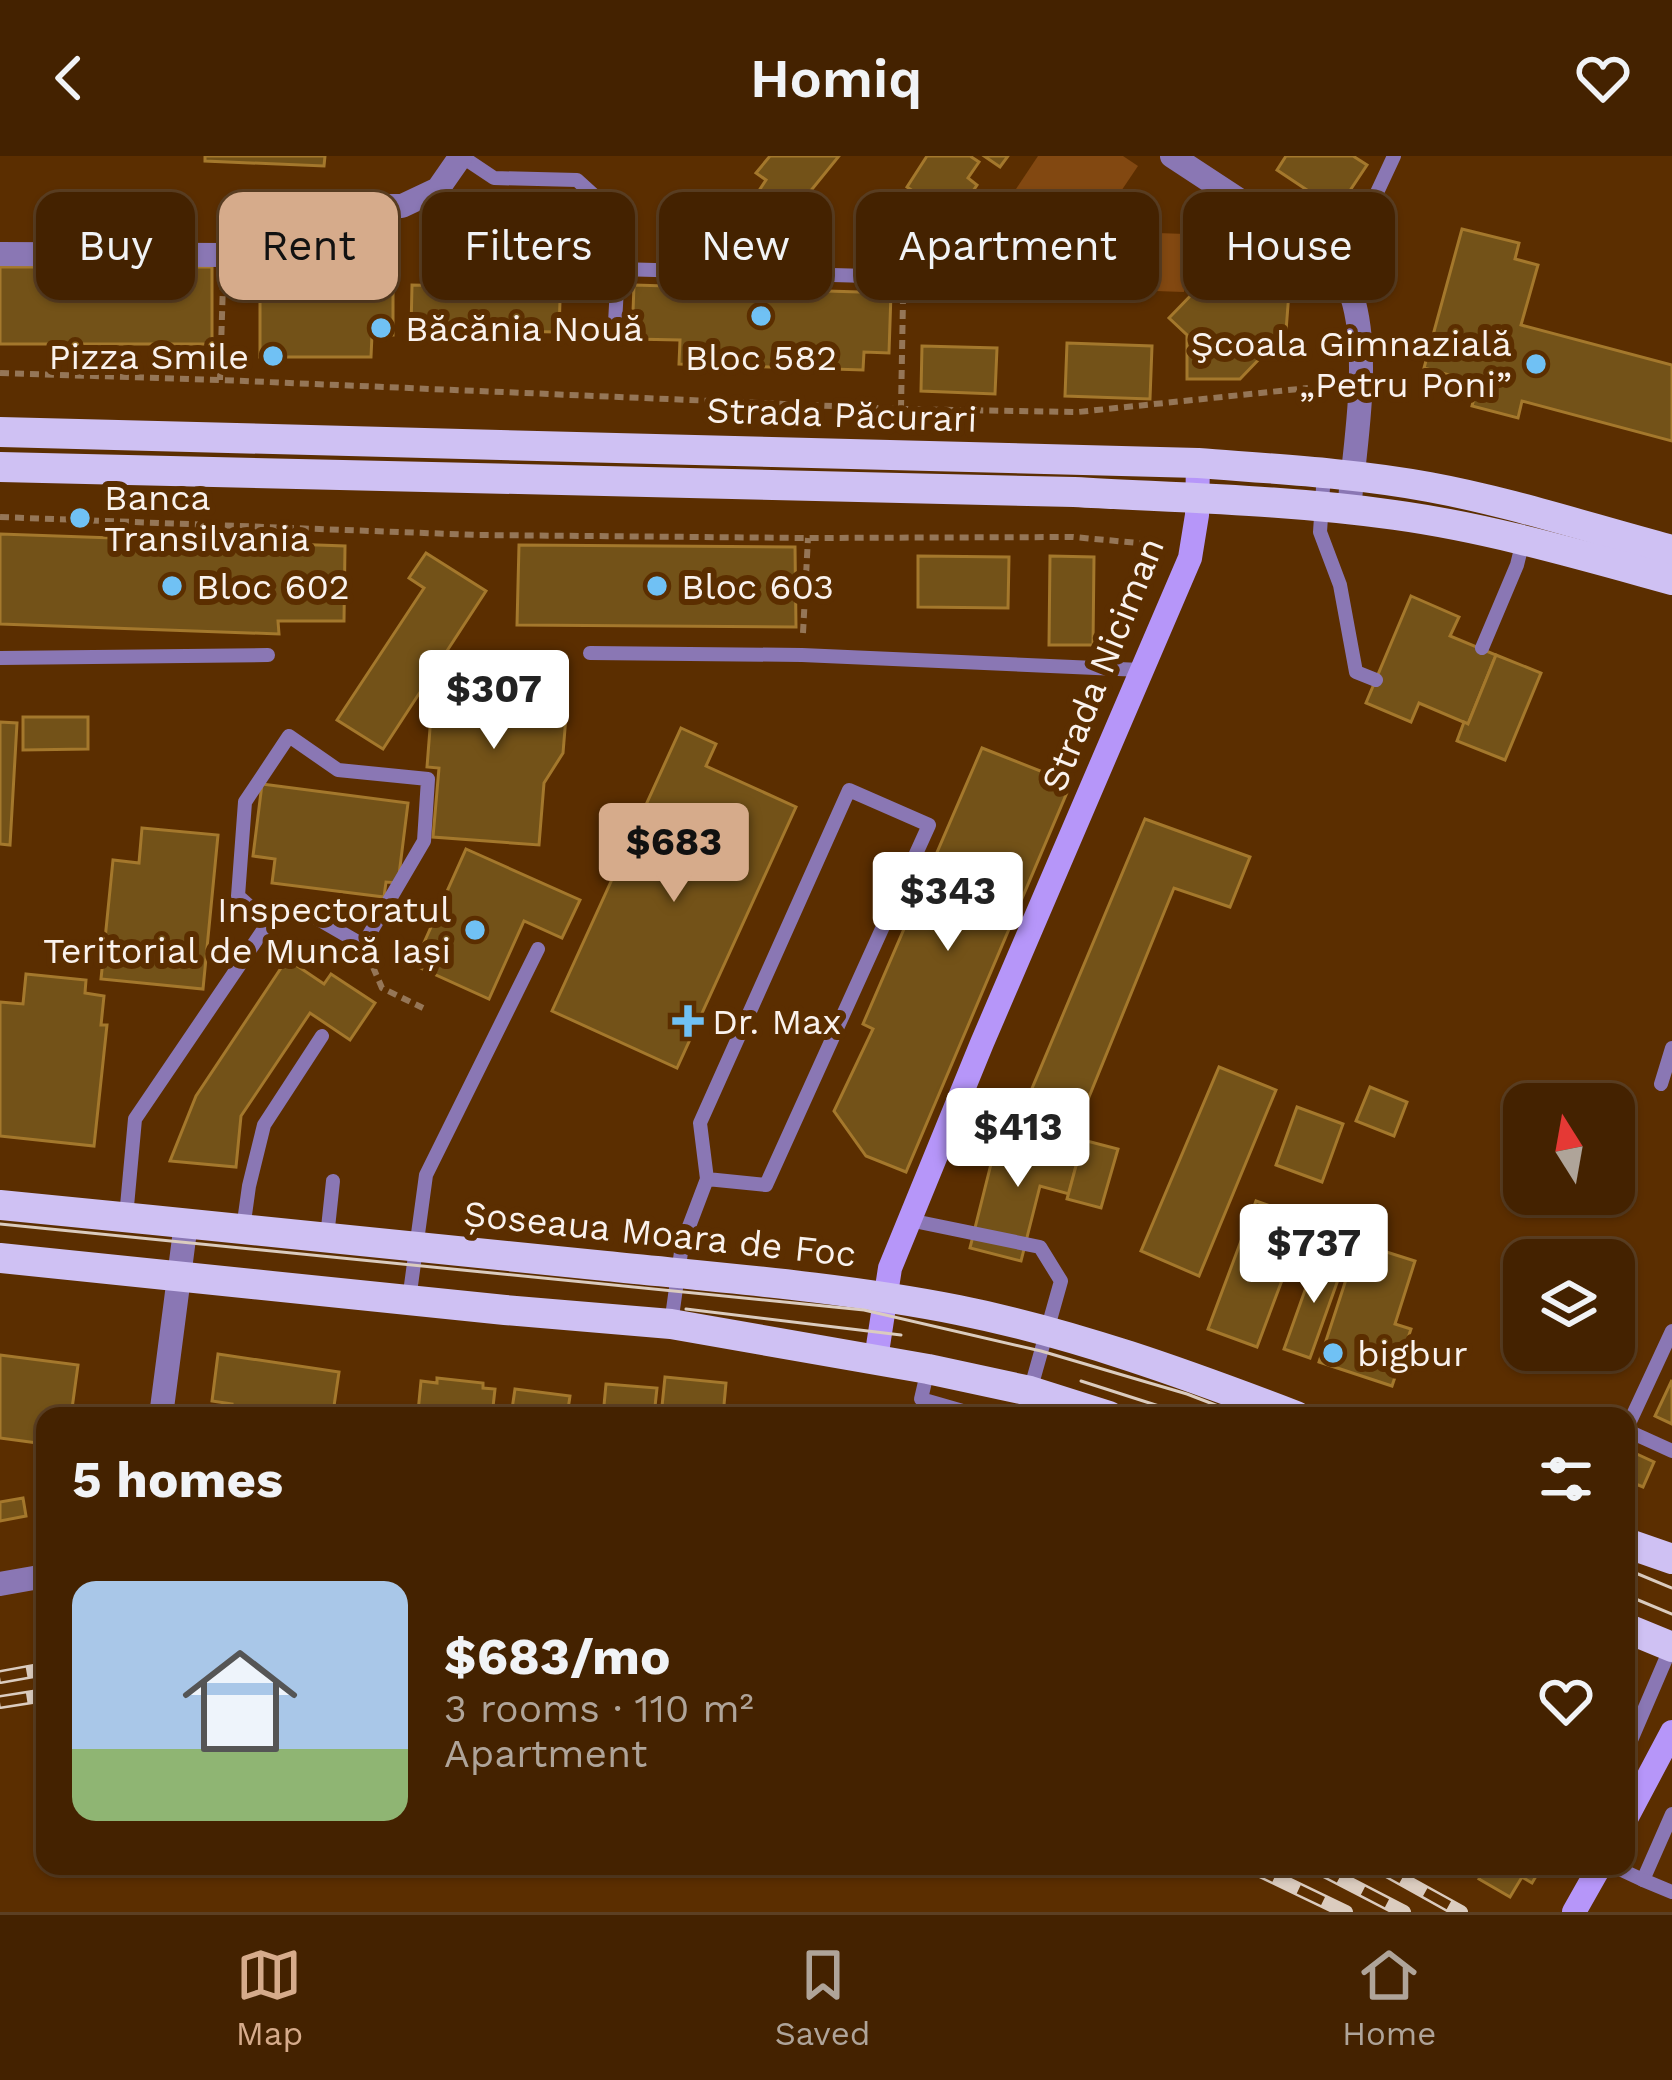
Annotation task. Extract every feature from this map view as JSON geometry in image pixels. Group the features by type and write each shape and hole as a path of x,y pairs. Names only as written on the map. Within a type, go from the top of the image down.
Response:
{"main road":[{"name":"Strada Păcurari","path":"0,432 1198,463 1430,487 1672,550"},
{"name":"Strada Păcurari","path":"0,467 1074,492 1335,508 1400,515 1523,541 1672,580"},
{"name":"Șoseaua Moara de Foc","path":"0,1205 885,1297 1047,1332 1198,1378 1273,1407"},
{"path":"0,1258 670,1324 928,1369 1081,1407"},
{"path":"1635,1546 1672,1559"},
{"path":"1635,1632 1672,1646"}],"street":[{"path":"398,206 438,189 461,156"},
{"path":"1172,156 1227,192"},
{"path":"0,254 219,255"},
{"path":"1335,508 1338,474 1361,395 1353,300"},
{"name":"Strada Niciman","path":"876,1359 890,1268 1190,558 1198,463"},
{"path":"162,1407 185,1222"},
{"path":"0,1584 36,1578"},
{"path":"1635,1802 1672,1732"},
{"path":"1574,1912 1595,1875"}],"lane":[{"path":"461,156 494,178 578,180 591,192"},
{"path":"1377,192 1394,156"},
{"path":"635,269 856,276"},
{"path":"615,323 616,300"},
{"path":"1335,508 1320,532 1340,585 1356,672 1376,680"},
{"path":"1483,648 1523,541"},
{"path":"590,653 802,655 1141,670"},
{"path":"0,658 268,656"},
{"path":"126,1217 135,1118 268,923 299,908 363,945 424,842 428,779 338,770 290,736 245,802 238,896 268,923"},
{"path":"670,1324 682,1245 707,1179 700,1123 849,790 929,825 766,1186 707,1179"},
{"path":"409,1300 426,1175 538,950"},
{"path":"244,1229 248,1186 263,1125 322,1036"},
{"path":"1661,1084 1672,1048"},
{"path":"327,1237 333,1181"},
{"path":"909,1220 1040,1247 1061,1281 1030,1391"},
{"path":"1635,1411 1672,1331"},
{"path":"928,1369 921,1399 949,1407"},
{"path":"1635,1434 1672,1451"},
{"path":"1635,1731 1672,1646"},
{"path":"1643,1880 1672,1814"},
{"path":"1632,1875 1672,1892"}],"path":[{"path":"220,380 223,300"},
{"path":"901,409 903,300"},
{"path":"0,373 1078,412 1308,388"},
{"path":"0,517 478,535 1073,537 1149,544 1170,555"},
{"path":"802,655 808,538"},
{"path":"363,945 382,988 423,1007"}],"shaded area":[{"path":"1038,156 1123,156 1138,166 1120,192 1014,192"},
{"path":"1159,233 1183,234 1183,292 1159,291"}],"building":[{"path":"205,156 325,156 324,166 205,161"},
{"path":"770,156 839,156 810,192 764,192 760,189 766,180 756,173"},
{"path":"927,156 970,156 979,162 968,178 977,185 972,192 914,192 907,187"},
{"path":"984,156 1008,156 1000,167"},
{"path":"1286,156 1353,156 1367,165 1349,192 1310,192 1277,170"},
{"path":"1462,229 1519,243 1515,259 1538,265 1521,325 1672,365 1672,441 1522,401 1518,418 1472,406 1478,383 1424,368"},
{"path":"0,267 36,267 36,300 195,300 195,267 212,267 212,344 0,344"},
{"path":"412,285 422,285 422,300 578,301 560,301 559,332 411,330"},
{"name":"Bloc 582","path":"635,285 659,286 659,300 832,300 832,291 856,292 856,300 891,300 889,353 864,352 863,370 679,364 680,340 632,339"},
{"path":"260,300 393,300 393,335 372,335 371,357 260,357"},
{"path":"1186,300 1288,300 1286,331 1240,379 1187,379 1187,335 1169,318"},
{"path":"1067,343 1152,346 1150,399 1065,396"},
{"path":"922,346 997,348 995,394 921,391"},
{"name":"Bloc 602","path":"0,534 345,546 344,621 278,621 279,634 0,624"},
{"name":"Bloc 603","path":"519,545 795,547 796,627 517,625"},
{"path":"426,553 486,591 383,749 337,720 424,588 409,578"},
{"path":"918,556 1009,557 1008,608 918,607"},
{"path":"1050,556 1094,557 1093,645 1049,645"},
{"path":"1411,596 1459,617 1450,636 1496,655 1468,724 1419,703 1411,722 1366,703"},
{"path":"1496,655 1541,673 1505,760 1457,741"},
{"path":"459,664 539,669 567,704 563,753 544,783 539,845 433,837 439,768 427,767 432,703"},
{"path":"23,717 88,717 88,749 23,750"},
{"path":"0,722 17,723 10,845 0,844"},
{"path":"681,728 716,744 706,766 796,807 677,1068 552,1011"},
{"path":"982,748 1071,783 906,1172 866,1156 834,1111 873,1029 863,1024"},
{"path":"262,784 408,803 398,883 386,882 384,897 272,883 275,859 253,856"},
{"path":"1145,819 1250,857 1230,907 1174,888 1080,1119 1028,1098"},
{"path":"142,828 218,835 203,989 101,979 113,860 139,863"},
{"name":"Inspectoratul Teritorial de Muncă Iași","path":"466,849 580,900 562,938 524,921 489,999 414,965"},
{"path":"287,959 324,984 331,974 375,1003 350,1040 310,1013 241,1116 236,1167 170,1161 196,1096"},
{"path":"26,974 86,980 85,993 104,996 101,1025 107,1025 94,1146 0,1136 0,1002 23,1004"},
{"path":"1219,1067 1276,1090 1199,1276 1141,1251"},
{"path":"1370,1087 1407,1102 1394,1136 1356,1121"},
{"path":"1297,1107 1343,1124 1322,1182 1276,1165"},
{"path":"1001,1124 1052,1137 1047,1151 1078,1158 1069,1194 1040,1186 1021,1261 970,1248"},
{"path":"1083,1140 1118,1149 1101,1208 1067,1199"},
{"path":"1256,1201 1298,1216 1291,1232 1299,1235 1257,1347 1208,1329"},
{"path":"1358,1243 1415,1261 1395,1324 1411,1329 1392,1386 1319,1362"},
{"path":"1318,1254 1344,1263 1310,1358 1284,1349"},
{"path":"218,1354 339,1372 334,1407 232,1407 212,1401"},
{"path":"0,1355 78,1365 72,1407 36,1407 36,1443 0,1438"},
{"path":"665,1377 726,1383 724,1407 662,1407"},
{"path":"437,1378 483,1383 483,1388 495,1389 493,1407 418,1407 421,1381 437,1383"},
{"path":"1672,1380 1672,1424 1655,1416"},
{"path":"606,1384 657,1388 655,1407 604,1407"},
{"path":"515,1389 570,1396 568,1407 512,1407"},
{"path":"1635,1453 1654,1462 1643,1487 1635,1484"},
{"path":"23,1498 26,1516 0,1521 0,1502"},
{"path":"1482,1875 1537,1875 1532,1883 1522,1877 1510,1897 1479,1879"}],"tram line":[{"path":"0,1224 864,1310 1041,1351 1221,1407"},
{"path":"686,1309 901,1335"},
{"path":"1081,1381 1162,1407"},
{"path":"1635,1573 1672,1588"},
{"path":"1635,1599 1672,1614"}],"railway":[{"path":"0,1677 36,1671"},
{"path":"0,1702 36,1696"},
{"path":"1269,1875 1346,1912"},
{"path":"1332,1875 1404,1912"},
{"path":"1394,1875 1461,1912"}],"place":[{"name":"Bloc 582","path":"761,316"},
{"name":"Băcănia Nouă","path":"381,328"},
{"name":"Pizza Smile","path":"273,356"},
{"name":"Şcoala Gimnazială „Petru Poni”","path":"1536,364"},
{"name":"Banca Transilvania","path":"80,518"},
{"name":"Bloc 602","path":"172,586"},
{"name":"Bloc 603","path":"657,586"},
{"name":"Inspectoratul Teritorial de Muncă Iași","path":"475,930"},
{"name":"Dr. Max","path":"688,1021"},
{"name":"bigbur","path":"1333,1353"}]}
